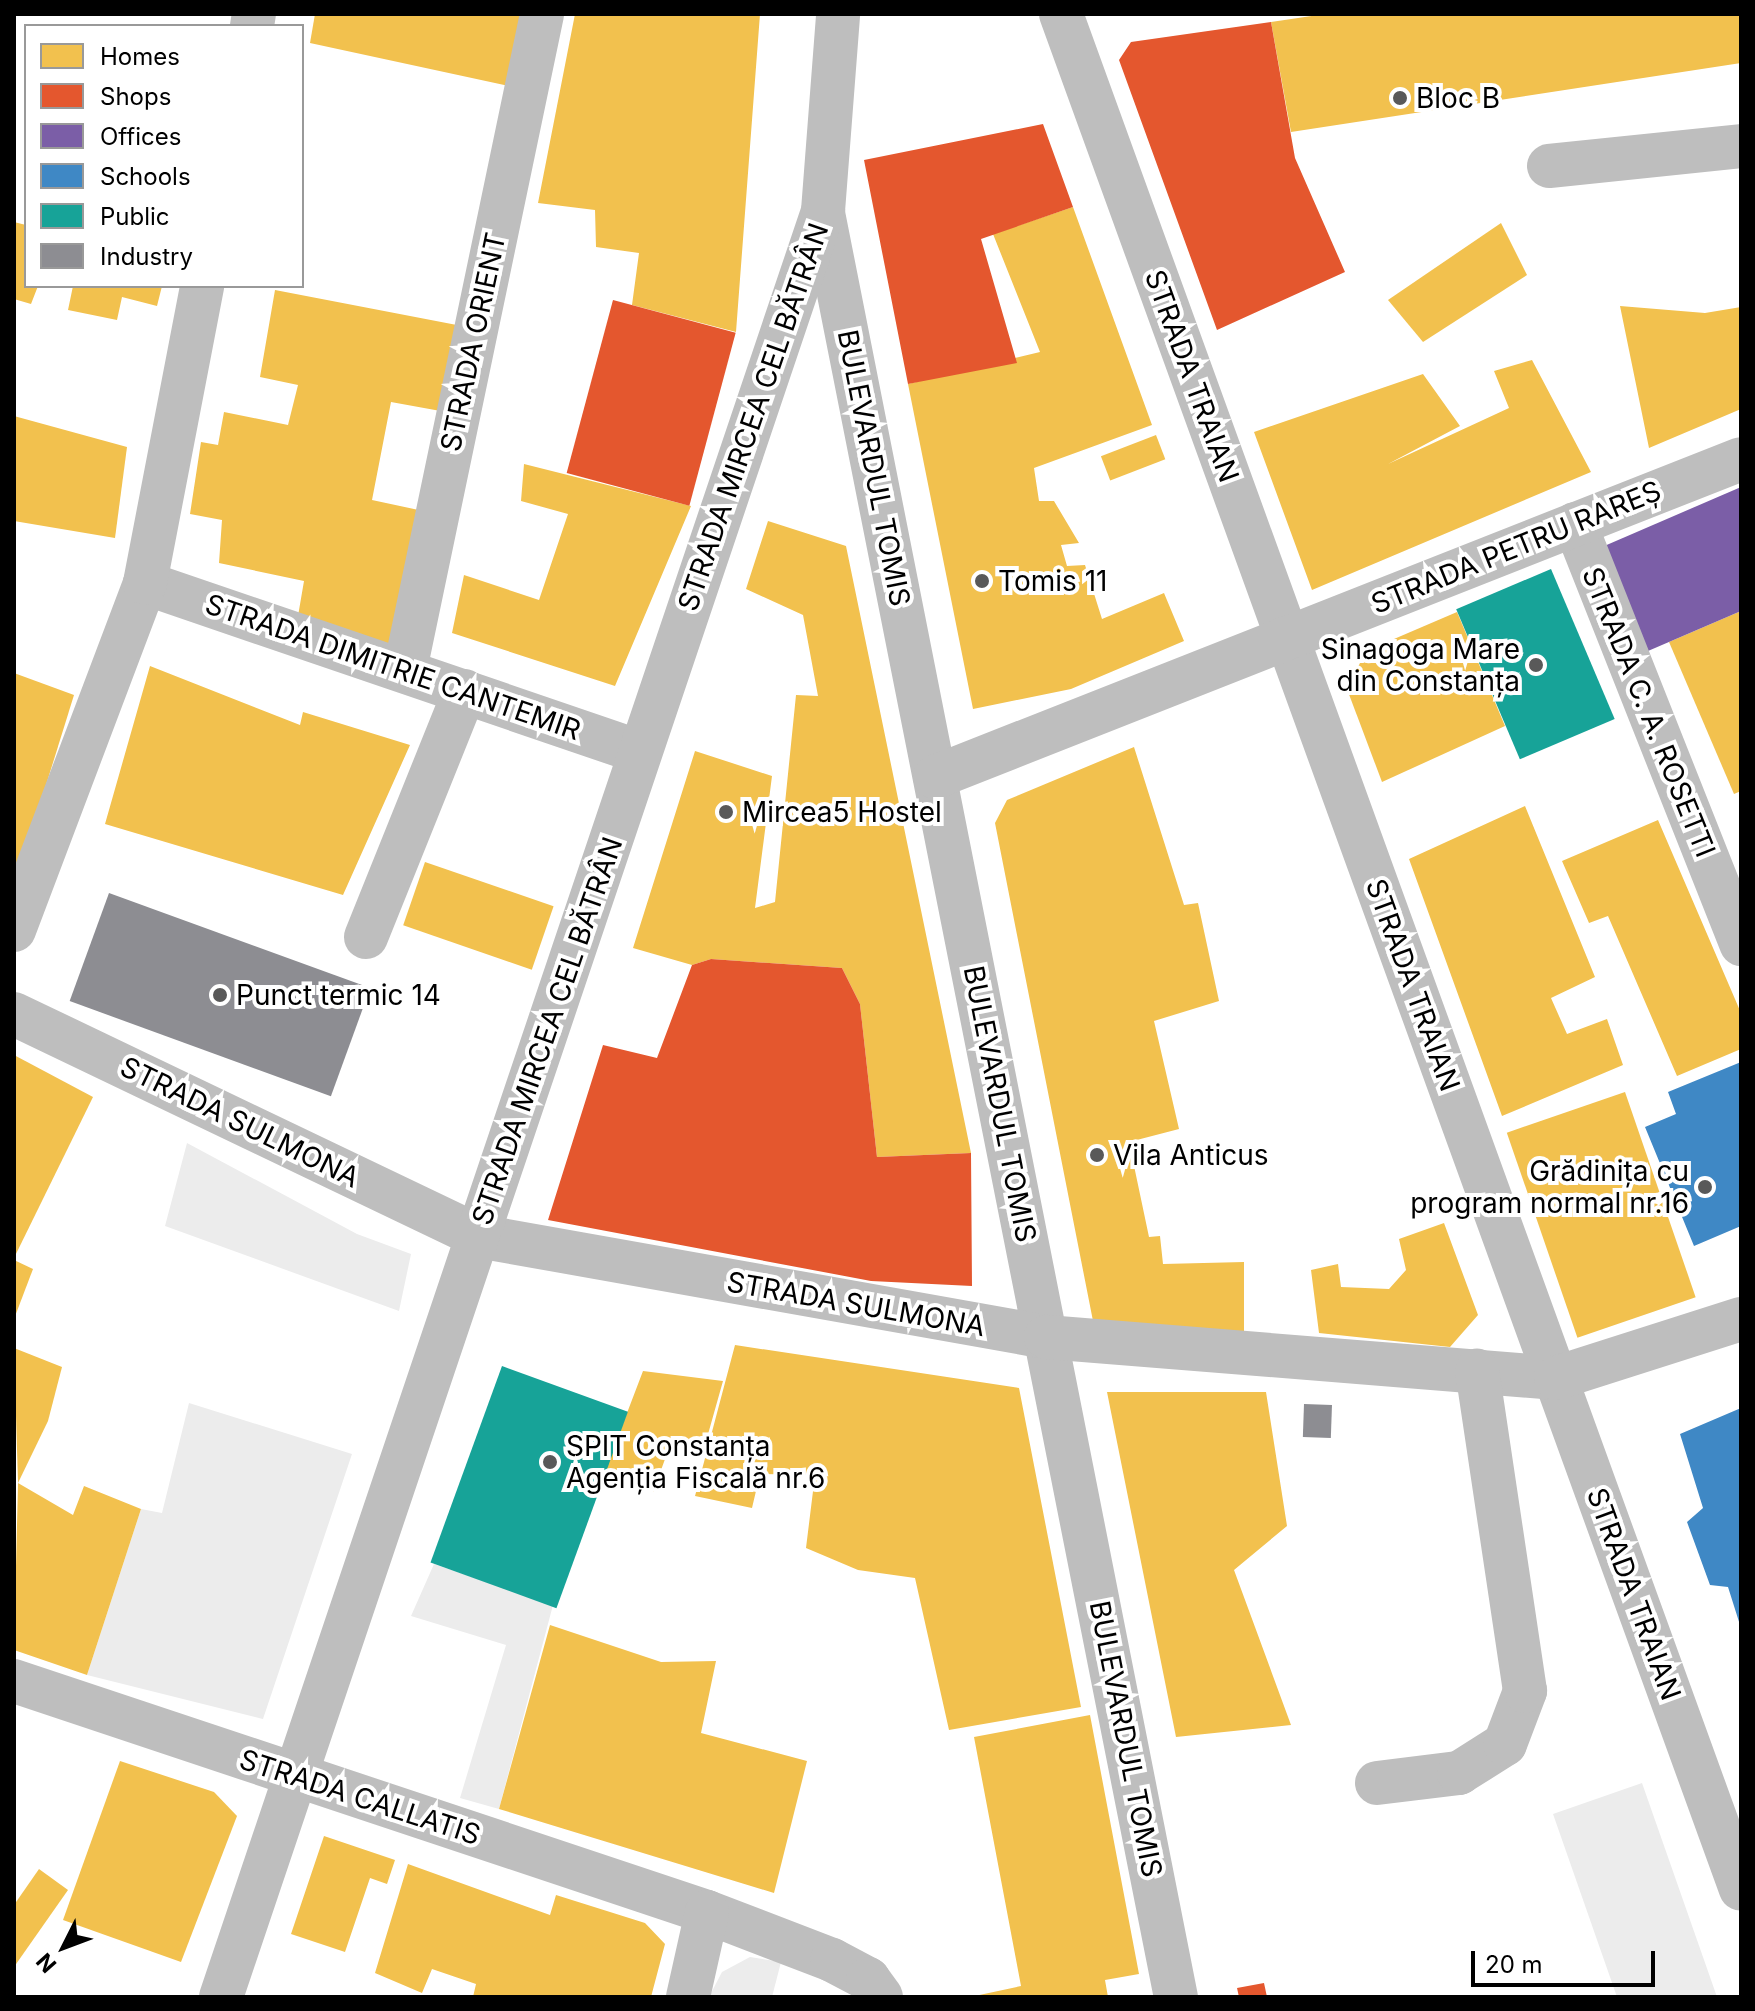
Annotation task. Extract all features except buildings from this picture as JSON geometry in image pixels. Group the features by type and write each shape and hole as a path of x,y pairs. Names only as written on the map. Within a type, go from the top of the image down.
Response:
{"street":[{"name":"STRADA ORIENT","path":"405,670 542,14"},
{"name":"STRADA MIRCEA CEL BĂTRÂN","path":"221,1997 823,211 838,14"},
{"name":"STRADA TRAIAN","path":"1062,17 1741,1889"},
{"path":"1549,166 1741,146"},
{"name":"BULEVARDUL TOMIS","path":"823,211 1176,1997"},
{"path":"14,930 145,583 202,288"},
{"name":"STRADA PETRU RAREȘ","path":"935,777 1741,459"},
{"name":"STRADA C. A. ROSETTI","path":"1575,524 1741,944"},
{"name":"STRADA DIMITRIE CANTEMIR","path":"145,583 640,752"},
{"path":"366,937 465,691"},
{"name":"STRADA SULMONA","path":"14,1014 478,1236 1046,1337 1556,1378 1741,1319"},
{"path":"1377,1783 1459,1773 1505,1744 1525,1691 1477,1371"},
{"name":"STRADA CALLATIS","path":"14,1681 707,1912 832,1960 868,1979 881,1997"},
{"path":"688,1997 707,1912"}],"shaded area":[{"path":"187,1143 357,1234 411,1254 399,1311 165,1226"},
{"path":"189,1403 352,1454 263,1719 87,1675 141,1509 162,1513"},
{"path":"434,1564 553,1605 499,1809 460,1798 506,1645 411,1616"},
{"path":"1642,1783 1717,1997 1617,1997 1553,1814"},
{"path":"750,1957 781,1962 772,1997 709,1997 722,1972"}],"place":[{"name":"Bloc B","path":"1400,98"},
{"name":"Tomis 11","path":"982,581"},
{"name":"Sinagoga Mare din Constanța","path":"1536,665"},
{"name":"Mircea5 Hostel","path":"726,812"},
{"name":"Punct termic 14","path":"220,995"},
{"name":"Vila Anticus","path":"1097,1155"},
{"name":"Grădinița cu program normal nr.16","path":"1705,1187"},
{"name":"SPIT Constanța Agenția Fiscală nr.6","path":"550,1462"}]}
